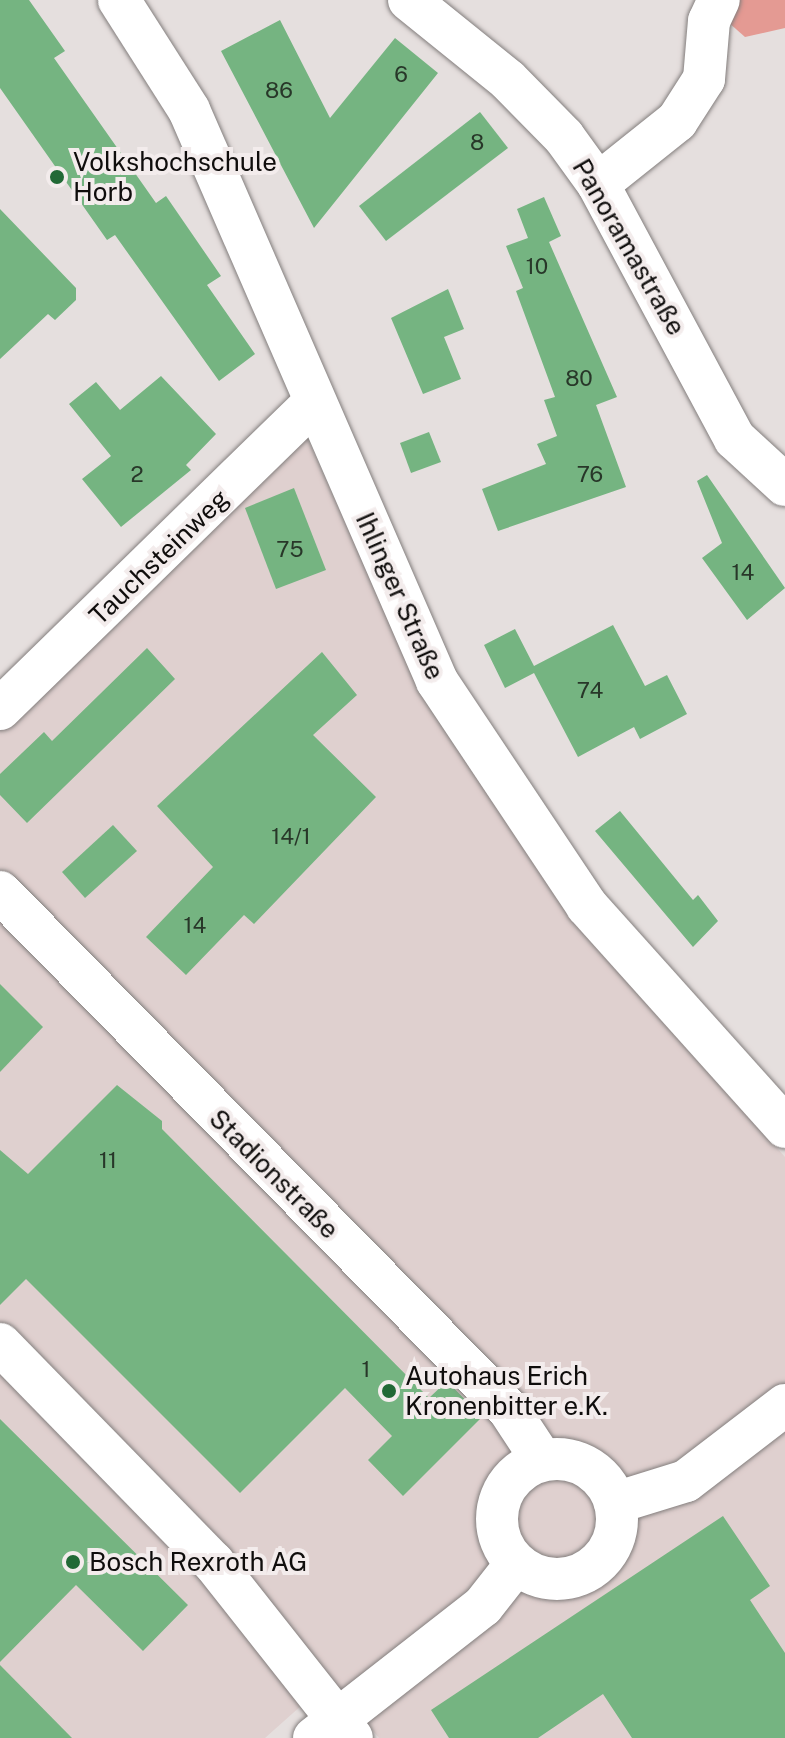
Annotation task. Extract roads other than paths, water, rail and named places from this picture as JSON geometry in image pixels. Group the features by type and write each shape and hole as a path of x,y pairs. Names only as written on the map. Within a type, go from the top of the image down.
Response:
{"street":[{"name":"Ihlinger Straße","path":"119,0 189,110 437,681 587,906 785,1127"},
{"name":"Panoramastraße","path":"409,0 508,80 564,137 598,184 735,439 785,485"},
{"path":"598,184 677,121 704,79 706,7"},
{"name":"Tauchsteinweg","path":"0,709 315,402"},
{"name":"Stadionstraße","path":"0,892 509,1410 542,1460"},
{"path":"0,1344 213,1562 334,1731 483,1606 516,1564"},
{"path":"615,1503 686,1481 785,1405"},
{"path":"560,1458 587,1466 608,1486 615,1503 613,1542 587,1571 549,1579 516,1564 498,1532 500,1496 510,1480 542,1460 560,1458"}],"place":[{"name":"Volkshochschule Horb","path":"57,177"},
{"name":"Autohaus Erich Kronenbitter e.K.","path":"389,1391"},
{"name":"Bosch Rexroth AG","path":"73,1562"}]}
